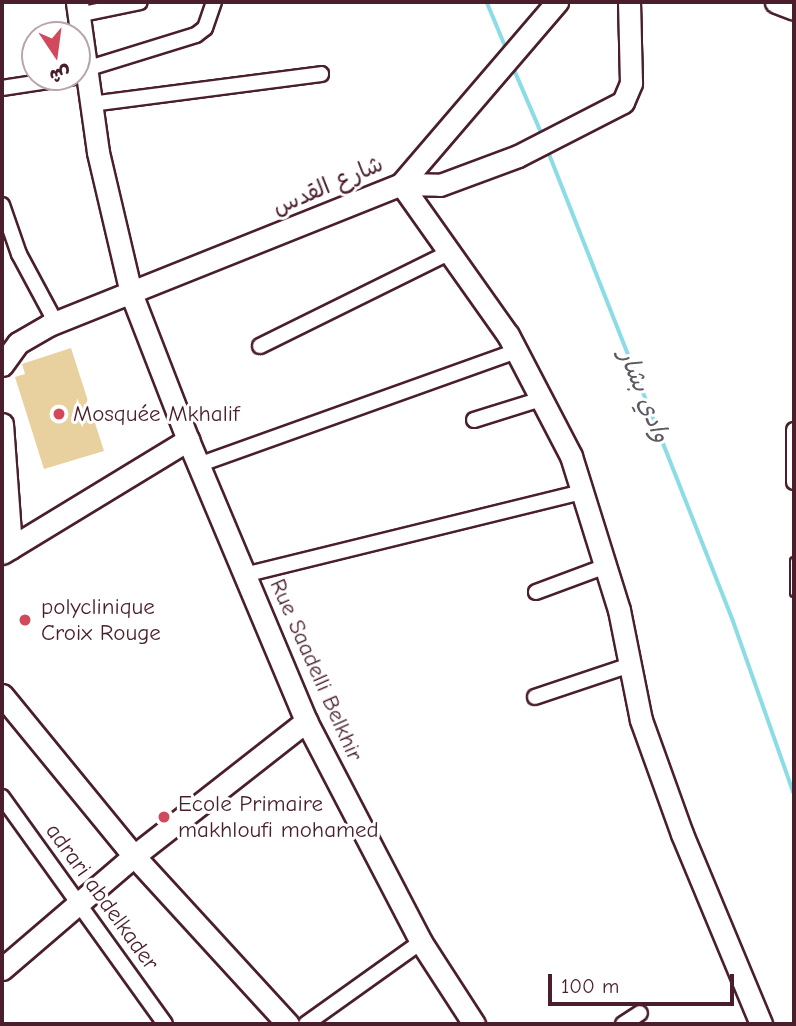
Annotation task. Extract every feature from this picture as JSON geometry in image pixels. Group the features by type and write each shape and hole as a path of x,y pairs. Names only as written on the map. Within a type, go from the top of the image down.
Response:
{"street":[{"path":"77,8 140,2"},
{"path":"91,71 196,34 205,28 214,2"},
{"name":"شارع القدس","path":"4,357 56,323 401,184 475,94 557,2"},
{"path":"401,184 440,185 517,156 596,117 629,95 629,2"},
{"path":"776,2 794,9"},
{"path":"91,104 321,74"},
{"path":"2,88 21,85"},
{"name":"Rue Saadelli Belkhir","path":"87,91 131,293 198,465 306,721 421,942 474,1024"},
{"path":"401,184 516,351 571,456 606,566 627,666 673,810 755,1022"},
{"path":"2,205 19,254 56,323"},
{"path":"260,346 448,253"},
{"path":"198,465 516,351"},
{"path":"474,419 541,399"},
{"path":"2,424 6,551 188,440"},
{"path":"794,430 794,482"},
{"path":"244,575 582,492"},
{"path":"536,592 606,566"},
{"path":"535,697 627,666"},
{"path":"2,695 134,856 288,1024"},
{"path":"2,968 134,856 306,721"},
{"name":"adrari abdelkader","path":"2,797 165,1024"},
{"path":"306,1024 421,942"},
{"path":"623,1024 640,1013"}],"lane":[{"path":"794,561 794,592"}],"building":[{"name":"Mosquée Mkhalif","path":"71,348 104,451 44,469 15,377 25,374 22,364"}],"waterway":[{"name":"وادي بشار","path":"487,2 507,50"},
{"name":"وادي بشار","path":"512,64 542,134"},
{"name":"وادي بشار","path":"547,148 733,620 794,793"}],"place":[{"name":"Mosquée Mkhalif","path":"59,414"},
{"name":"polyclinique Croix Rouge","path":"25,620"},
{"name":"Ecole Primaire makhloufi mohamed","path":"164,817"}]}
